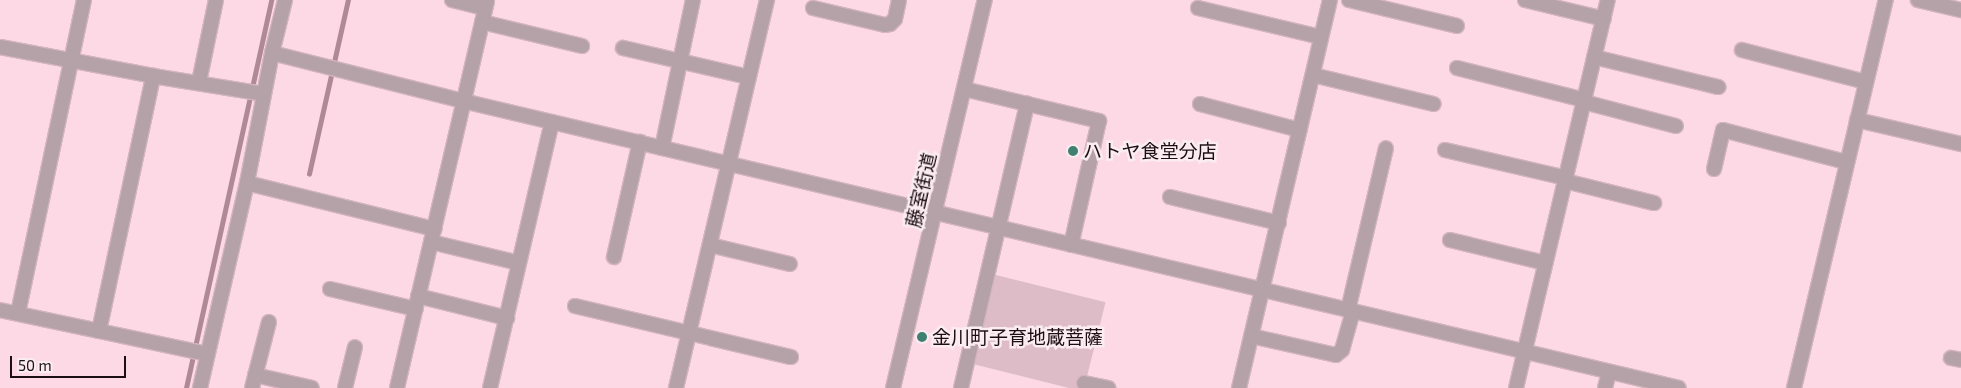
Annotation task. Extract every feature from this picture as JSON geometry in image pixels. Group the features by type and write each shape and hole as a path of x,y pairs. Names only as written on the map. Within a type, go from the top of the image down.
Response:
{"street":[{"path":"18,314 84,0"},
{"path":"199,82 216,0"},
{"path":"200,388 199,353 247,183 260,93 285,0"},
{"path":"397,388 486,4 452,0"},
{"path":"662,148 682,61 693,0"},
{"path":"676,388 767,0"},
{"path":"813,8 885,25 890,24 895,19 900,0"},
{"name":"藤室街道","path":"893,388 986,0"},
{"path":"1239,388 1330,0"},
{"path":"1349,0 1458,26"},
{"path":"1525,0 1604,18"},
{"path":"1516,388 1608,0"},
{"path":"1794,388 1846,162 1886,0"},
{"path":"1918,0 1961,10"},
{"path":"1198,8 1321,38"},
{"path":"482,22 582,46"},
{"path":"0,47 153,76 260,93"},
{"path":"623,48 749,77"},
{"path":"1742,50 1866,82"},
{"path":"272,53 463,101 1680,388"},
{"path":"1594,57 1718,87"},
{"path":"1457,68 1676,126"},
{"path":"99,331 153,76"},
{"path":"1312,76 1434,104"},
{"path":"964,89 1099,121 1071,245"},
{"path":"961,388 1027,104"},
{"path":"1200,104 1300,130"},
{"path":"1857,120 1961,144"},
{"path":"490,388 552,122"},
{"path":"1714,169 1723,130 1846,162"},
{"path":"614,257 640,142"},
{"path":"1251,336 1336,355 1342,350 1386,148"},
{"path":"1445,150 1654,203"},
{"path":"247,183 519,263"},
{"path":"1170,197 1279,223"},
{"path":"1450,240 1546,264"},
{"path":"710,245 790,264"},
{"path":"330,289 507,318"},
{"path":"575,306 791,357"},
{"path":"0,310 199,353"},
{"path":"269,322 253,382 312,388"},
{"path":"345,388 355,347"},
{"path":"1605,388 1609,372"},
{"path":"1084,383 1108,388"}],"shaded area":[{"path":"992,274 1106,302 1084,388 1069,388 970,363"}],"waterway":[{"path":"186,388 271,0"},
{"path":"309,174 348,0"}],"place":[{"name":"ハトヤ食堂分店","path":"1073,151"},
{"name":"金川町子育地蔵菩薩","path":"922,337"}]}
